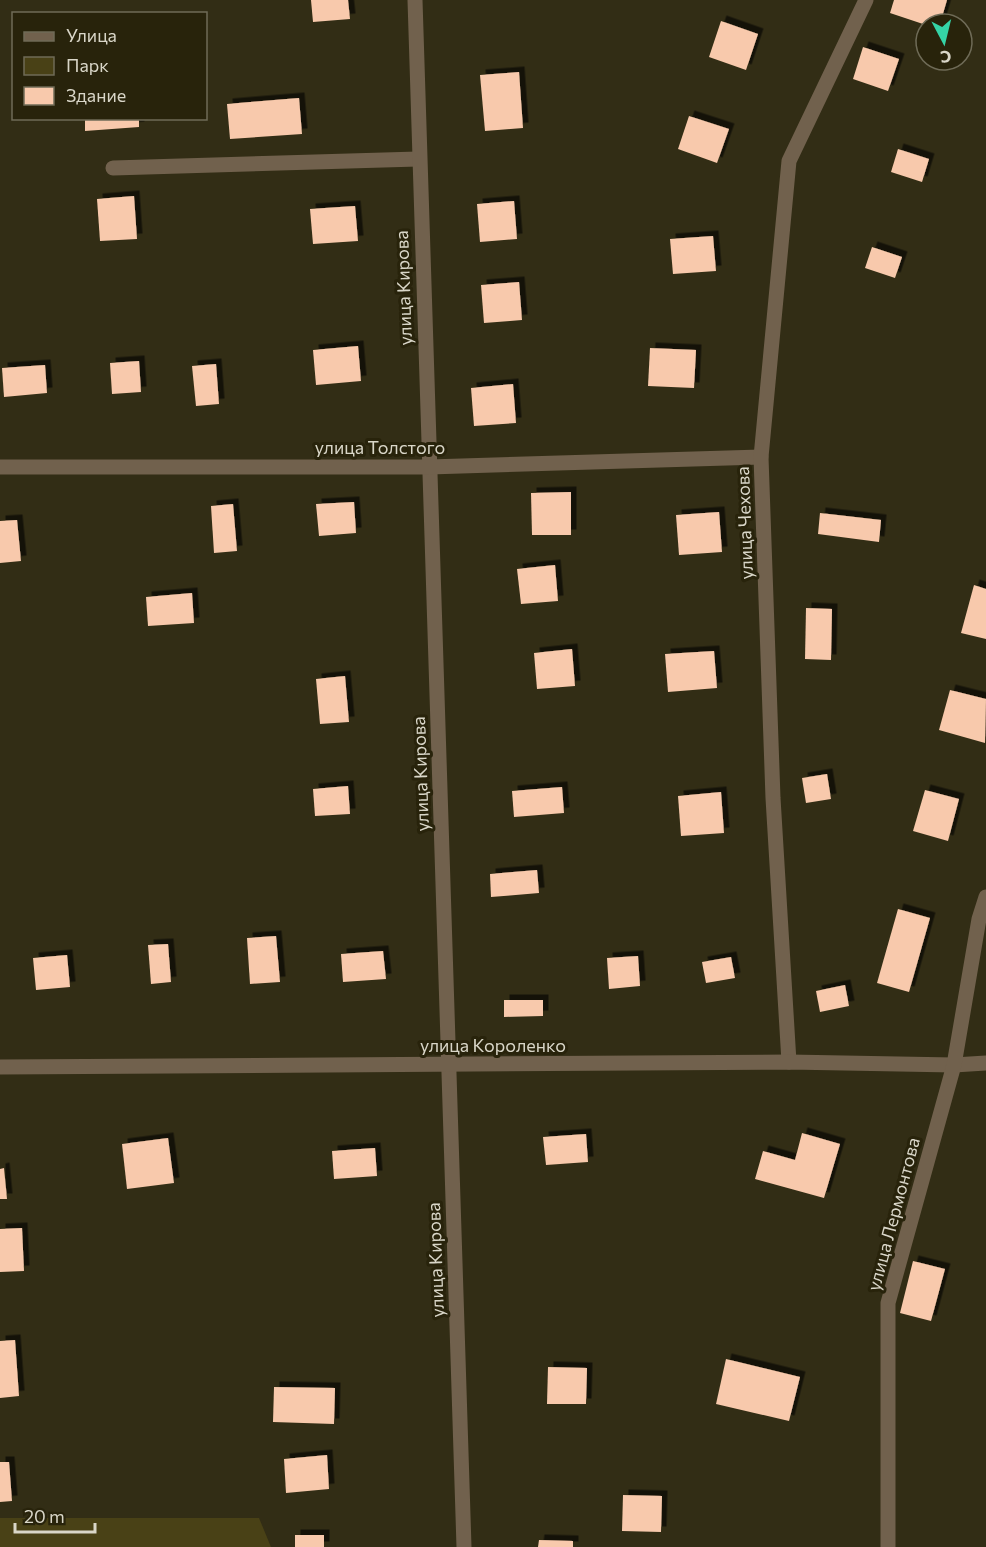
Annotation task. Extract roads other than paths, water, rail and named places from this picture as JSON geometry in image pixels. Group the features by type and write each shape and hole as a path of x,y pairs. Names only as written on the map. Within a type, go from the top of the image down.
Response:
{"street":[{"name":"улица Кирова","path":"415,0 418,159 464,1547"},
{"name":"улица Чехова","path":"789,1062 773,798 761,457 789,161 866,0"},
{"path":"113,168 418,159"},
{"name":"улица Толстого","path":"0,467 429,467 761,457"},
{"name":"улица Лермонтова","path":"888,1547 888,1303 954,1065 979,919 986,897"},
{"name":"улица Короленко","path":"0,1067 789,1062 954,1065 986,1063"}]}
